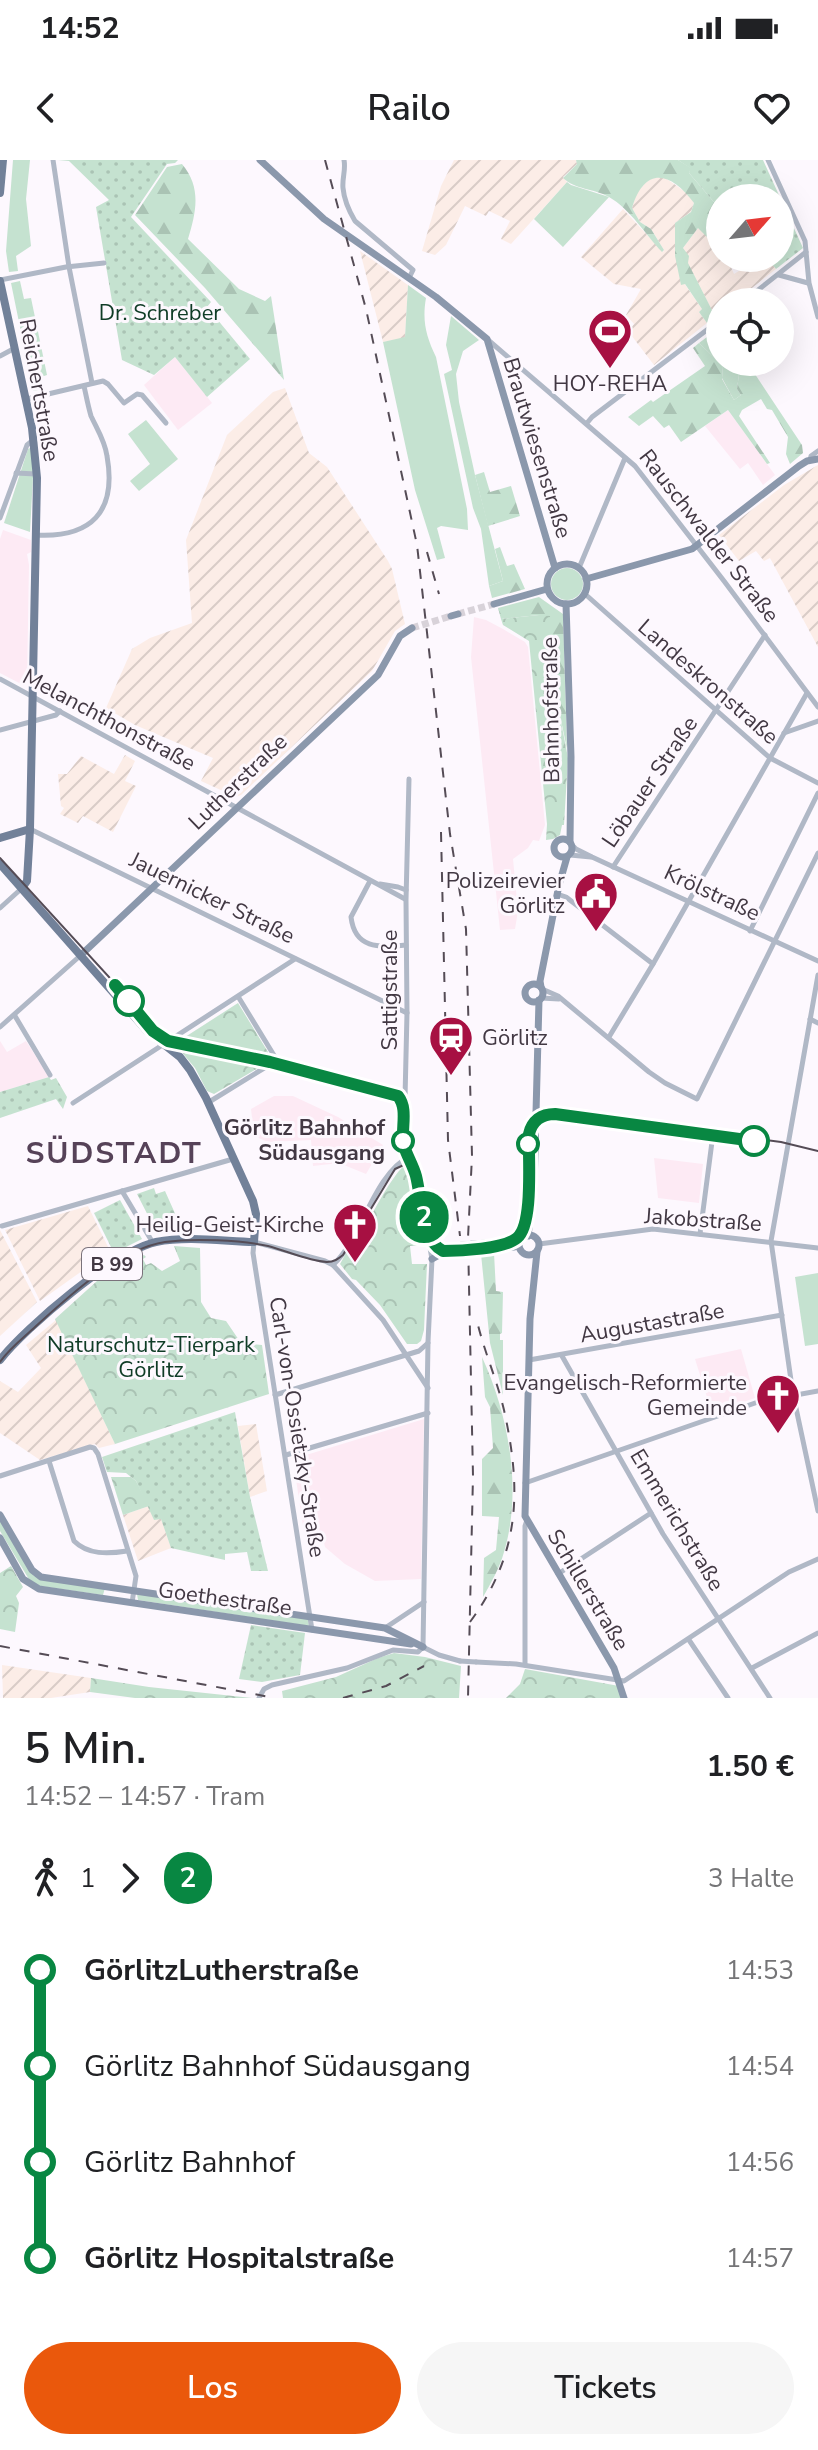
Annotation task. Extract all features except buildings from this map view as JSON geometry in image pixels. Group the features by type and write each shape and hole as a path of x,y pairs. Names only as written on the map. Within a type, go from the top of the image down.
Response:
{"main road":[{"path":"0,193 3,160"},
{"name":"Rauschwalder Straße","path":"260,160 316,212 436,297 487,339"},
{"name":"Reichertstraße","path":"0,281 26,399 36,474 30,829 27,881 22,888"},
{"name":"Brautwiesenstraße","path":"487,339 555,568"},
{"path":"586,579 686,552 799,466 814,459"},
{"path":"569,564 579,568 586,579 585,594 577,602 566,604 554,600 547,589 547,580 555,568 569,564"},
{"path":"494,604 547,589"},
{"name":"Bahnhofstraße","path":"566,604 571,757 568,842"},
{"name":"Lutherstraße","path":"81,955 378,675 400,636 412,628"},
{"path":"0,838 30,829"},
{"path":"526,1518 524,1483 532,1278 529,1245 537,1028 544,958 568,856 568,842 555,846 560,863 558,890"},
{"name":"Krölstraße","path":"558,855 568,856"},
{"path":"0,864 147,1031 185,1063 208,1102 255,1206 254,1242"},
{"path":"537,1028 525,992 544,958"},
{"path":"531,984 541,994"},
{"path":"530,1001 541,994"},
{"name":"B 99","path":"0,1360 90,1278 121,1258 153,1243 181,1239 254,1242"},
{"path":"431,1245 450,1250 432,1259"},
{"path":"472,1247 529,1245"},
{"name":"Goethestraße","path":"0,1515 38,1575 385,1628 422,1646"},
{"name":"Schillerstraße","path":"526,1518 620,1682 624,1698"},
{"name":"Goethestraße","path":"0,1538 21,1576 39,1589 422,1646"}],"street":[{"path":"53,160 69,267 92,383"},
{"name":"Rauschwalder Straße","path":"344,160 343,187 349,211 355,221 413,270 409,278"},
{"path":"768,160 807,251 809,283 818,317"},
{"path":"760,288 807,251"},
{"path":"0,281 104,263"},
{"path":"778,274 809,283"},
{"path":"587,423 706,331"},
{"name":"Rauschwalder Straße","path":"487,339 625,458 697,546 818,707"},
{"path":"0,356 15,348"},
{"path":"26,399 105,382 124,403 137,394 142,395 166,423"},
{"path":"36,535 68,534 86,527 106,503 109,475 107,454 84,386"},
{"path":"0,518 27,445 33,441"},
{"path":"814,459 811,456 818,451"},
{"path":"579,568 625,458"},
{"path":"16,473 36,474"},
{"name":"Landeskronstraße","path":"585,594 770,758 818,783"},
{"name":"Löbauer Straße","path":"613,867 765,635"},
{"name":"Melanchthonstraße","path":"0,679 406,900"},
{"path":"609,1037 807,693"},
{"path":"0,730 56,715 60,711"},
{"path":"783,733 818,721"},
{"name":"Sattigstraße","path":"409,779 404,1141 417,1174 432,1259 422,1646"},
{"path":"750,931 818,793"},
{"name":"Jauernicker Straße","path":"30,829 407,1013"},
{"name":"Krölstraße","path":"568,842 613,867 818,961"},
{"path":"541,994 566,1003 649,1072 697,1099 818,853"},
{"name":"Krölstraße","path":"568,856 592,857"},
{"path":"370,881 351,917 355,931 364,943 370,945 406,945"},
{"name":"Melanchthonstraße","path":"370,881 406,890"},
{"path":"0,908 22,888"},
{"path":"558,890 653,964"},
{"path":"0,1027 81,955"},
{"path":"73,1103 296,958"},
{"path":"818,975 771,1241 793,1394 818,1511"},
{"path":"239,997 275,1057 274,1062"},
{"path":"15,1016 50,1075"},
{"path":"810,1019 818,1023"},
{"path":"208,1102 274,1062 404,1095"},
{"path":"700,1234 713,1134"},
{"path":"333,1265 393,1169 410,1156"},
{"path":"2,1226 234,1158"},
{"path":"122,1191 153,1243"},
{"name":"Jakobstraße","path":"529,1245 641,1229 818,1248"},
{"path":"254,1242 333,1265 370,1303 429,1389"},
{"name":"Carl-von-Ossietzky-Straße","path":"254,1242 253,1253 310,1617"},
{"name":"Augustastraße","path":"529,1360 782,1315"},
{"path":"275,1395 419,1351 428,1342"},
{"name":"Emmerichstraße","path":"562,1356 651,1513 770,1698"},
{"path":"524,1483 755,1403 818,1391"},
{"path":"286,1455 428,1413"},
{"path":"0,1476 90,1447 97,1452 136,1576 134,1591"},
{"path":"49,1461 74,1541 92,1552 127,1551"},
{"path":"558,1574 651,1513"},
{"path":"525,1665 526,1518"},
{"path":"259,1698 264,1689 272,1685 347,1668 393,1650 418,1652 422,1646 460,1661 525,1665 620,1682 632,1678 789,1572 818,1559"},
{"name":"Goethestraße","path":"132,1603 134,1591"},
{"path":"385,1628 424,1602"},
{"name":"Goethestraße","path":"310,1617 312,1630"},
{"path":"751,1669 818,1633"},
{"path":"689,1640 728,1698"}],"shaded area":[{"path":"454,160 576,160 577,164 563,177 567,182 511,244 501,239 510,221 489,211 486,216 465,206 446,245 435,255 422,251 441,186"},
{"path":"655,176 664,177 687,193 694,203 691,212 675,223 684,283 702,309 699,312 706,322 654,365 628,331 634,324 626,315 641,289 614,284 581,257 623,209 663,252 651,229 640,222 632,208 636,194"},
{"path":"698,228 706,233 706,272 772,272 752,288 706,288 706,299 683,248"},
{"path":"360,251 408,285 405,338 383,342"},
{"path":"175,357 212,403 178,430 144,385"},
{"path":"285,388 309,453 327,467 388,561 405,624 395,631 372,671 236,797 201,781 213,758 135,725 106,708 132,649 150,638 192,623 186,540 227,435 273,392"},
{"path":"728,410 775,475 763,485 748,463 740,469 705,426"},
{"path":"818,465 818,647 770,558 764,561 756,551 739,561 719,535 784,485"},
{"path":"3,530 31,540 31,552 27,554 27,682 23,685 0,673 0,539"},
{"path":"474,617 503,629 528,647 545,825 539,841 533,840 513,859 518,911 515,929 500,930 471,657"},
{"path":"125,755 135,761 125,781 136,786 113,832 83,816 78,823 60,814 64,808 61,806 58,774 67,774 81,756 114,774"},
{"path":"0,1041 7,1052 26,1041 49,1077 0,1092"},
{"path":"274,1096 293,1096 338,1117 383,1145 366,1174 339,1163 313,1166 311,1140 268,1142 254,1136 251,1109"},
{"path":"654,1158 703,1164 699,1203 658,1198"},
{"path":"88,1206 110,1251 40,1301 5,1230"},
{"path":"0,1230 37,1302 0,1336"},
{"path":"56,1320 115,1444 99,1448 95,1444 40,1460 0,1433 0,1381 18,1392 41,1368 26,1345"},
{"path":"741,1349 755,1398 712,1413 695,1359"},
{"path":"424,1419 421,1579 375,1581 345,1564 325,1547 321,1531 304,1533 293,1459"},
{"path":"256,1424 267,1491 250,1497 238,1426"},
{"path":"149,1506 154,1520 161,1518 171,1548 138,1561 123,1515"},
{"path":"2,1665 91,1678 90,1692 51,1698 3,1698"}],"green space":[{"path":"13,160 30,160 26,199 31,246 16,256 18,271 9,272 6,251"},
{"name":"Dr. Schreber","path":"58,160 178,160 167,164 131,217 211,302 207,307 250,359 207,397 175,357 154,375 122,360 96,207 109,200 69,161"},
{"path":"576,160 678,160 691,168 689,173 706,193 706,236 698,228 683,248 706,298 706,322 699,312 702,309 685,284 681,285 675,256 675,223 691,212 694,203 676,185 659,178 651,179 637,194 632,208 640,222 651,229 664,250 662,252 617,202 563,178 577,164"},
{"path":"678,160 763,160 774,184 706,184 706,193 689,173 690,168"},
{"path":"182,164 192,182 196,200 188,239 239,289 265,301 271,296 284,380 205,288 135,215 167,167"},
{"path":"567,182 609,197 563,247 534,219"},
{"path":"794,228 803,248 794,255"},
{"path":"20,281 24,299 31,298 47,375 41,377 43,389 33,391 11,283"},
{"path":"408,285 426,298 426,328 436,357 467,509 468,530 437,528 445,558 437,560 415,490 383,342 405,337"},
{"path":"451,316 479,340 463,351 456,374 475,475 503,581 489,586 481,529 473,508 444,374 452,370 446,345"},
{"path":"706,338 706,350 699,343"},
{"path":"699,343 706,350 706,376 722,376 734,400 741,395 737,389 739,376 756,376 802,445 803,453 790,464 786,454 788,437 772,410 767,409 761,399 742,410 739,416 770,463 767,464 728,410 681,442 669,425 664,428 653,416 639,426 628,417 705,366 693,348"},
{"path":"739,376 737,389 741,395 734,400 722,378"},
{"path":"146,420 178,459 139,491 130,481 150,464 128,434"},
{"path":"32,447 30,532 4,523 28,449"},
{"path":"484,472 490,492 511,486 520,516 488,526 475,475"},
{"path":"500,547 507,566 514,564 525,589 492,598 489,586 503,581 495,549"},
{"path":"567,568 579,572 583,584 579,596 567,600 555,596 551,584 555,572"},
{"path":"539,597 563,614 567,749 539,615 501,619 498,608"},
{"path":"550,616 558,706 568,758 564,825 560,835 546,840 529,641 503,625 501,619"},
{"path":"238,1003 268,1052 265,1064 214,1094 207,1091 195,1068 179,1049 182,1039"},
{"path":"49,1077 51,1080 56,1078 67,1097 63,1109 56,1099 0,1118 0,1092"},
{"path":"404,1166 411,1172 424,1245 410,1246 412,1264 427,1264 424,1330 417,1344 407,1344 380,1305 340,1264 350,1246 354,1247 385,1191"},
{"path":"154,1188 156,1194 165,1191 182,1229 157,1233 137,1194"},
{"path":"120,1200 142,1239 114,1253 94,1213"},
{"name":"Naturschutz-Tierpark Görlitz","path":"174,1246 200,1248 201,1302 211,1318 226,1321 241,1343 262,1345 269,1394 115,1444 55,1319 97,1281 139,1257 144,1255 146,1265 151,1263 162,1271 180,1261"},
{"path":"494,1253 496,1291 503,1292 500,1340 503,1340 503,1395 490,1343 481,1254"},
{"path":"818,1273 818,1344 805,1346 795,1277"},
{"path":"482,1357 505,1427 512,1478 510,1528 498,1569 483,1597 484,1558 496,1550 499,1517 482,1516 482,1459 493,1448"},
{"path":"235,1412 250,1497 268,1571 251,1571 247,1552 225,1554 225,1560 171,1548 161,1519 154,1520 136,1481 126,1473 107,1472 102,1457"},
{"path":"111,1477 131,1477 149,1506 123,1515"},
{"path":"0,1517 34,1576 105,1588 103,1595 40,1586 30,1581 0,1531"},
{"path":"11,1566 23,1587 16,1596 19,1603 15,1632 0,1629 0,1573"},
{"path":"137,1594 308,1618 309,1626 138,1600"},
{"path":"251,1625 305,1633 300,1675 262,1682 239,1679"},
{"path":"394,1653 461,1666 459,1698 283,1698 282,1691 336,1677"},
{"path":"525,1669 619,1686 621,1698 506,1698 520,1684"},
{"path":"91,1678 252,1698 135,1698 90,1692"}],"tunnel":[{"path":"458,614 494,604"},
{"path":"412,628 451,616"},
{"path":"450,1246 472,1244"},
{"path":"451,1253 473,1250"}],"tram line":[{"path":"0,858 163,1036 400,1094 406,1105 406,1141 418,1173 430,1233 440,1247 450,1248"},
{"name":"2","path":"129,1001 115,985 153,1031 168,1041 270,1062 398,1096 403,1102 403,1145 415,1173 429,1236 435,1246 443,1251 506,1244 522,1233 527,1224 529,1134 534,1122 545,1115 754,1141"},
{"path":"472,1246 504,1240 522,1226 525,1217 528,1130 540,1114 552,1111 781,1142 818,1151"},
{"path":"0,1362 78,1289 112,1264 148,1246 176,1241 231,1241 268,1246 320,1261 336,1260 343,1255 395,1169 406,1164 415,1173"}],"railway":[{"path":"325,160 366,309 417,545 450,834 466,929 472,1156 468,1238 473,1476 468,1698"},
{"path":"427,552 439,594"},
{"path":"441,832 448,1140 460,1236"},
{"path":"470,1622 499,1572 512,1521 514,1495 510,1440 504,1410 477,1321"},
{"path":"0,1646 275,1698"},
{"path":"343,1698 386,1686 424,1666"}],"place":[{"name":"HOY-REHA","path":"610,370"},
{"name":"Polizeirevier Görlitz","path":"596,933"},
{"name":"Görlitz","path":"451,1077"},
{"name":"Görlitz Bahnhof Südausgang","path":"403,1141"},
{"name":"Heilig-Geist-Kirche","path":"355,1264"},
{"name":"Evangelisch-Reformierte Gemeinde","path":"778,1435"}],"district":[{"name":"SÜDSTADT","path":"114,1153"}]}
